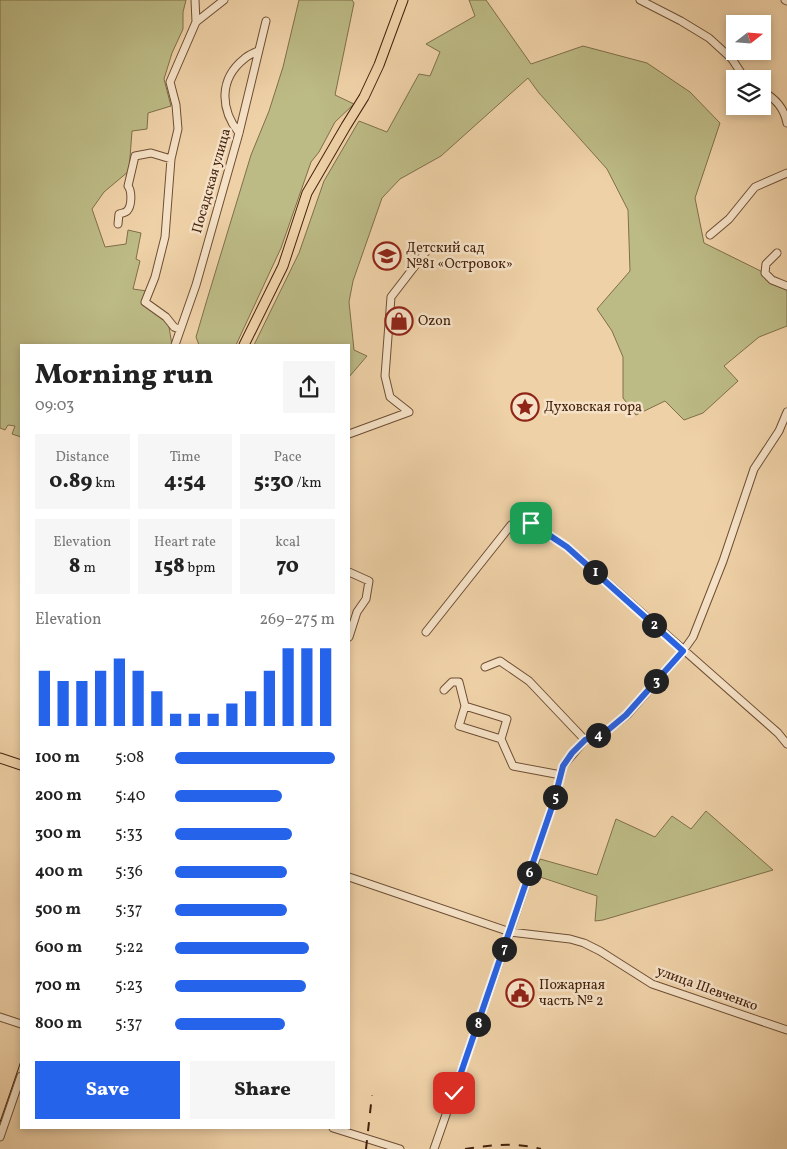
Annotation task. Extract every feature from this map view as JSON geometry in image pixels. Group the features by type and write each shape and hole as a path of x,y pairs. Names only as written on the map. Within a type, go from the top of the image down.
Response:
{"main road":[{"path":"244,344 283,266 307,194 364,97 379,64 403,0"},
{"path":"0,758 20,766"}],"street":[{"path":"179,329 145,302 155,277 165,236 171,159 178,128 176,106 170,82 196,22 195,0"},
{"path":"196,22 224,0"},
{"path":"640,0 709,38 732,59 739,70"},
{"name":"Посадская улица","path":"175,344 196,285 238,133 266,21"},
{"path":"238,133 226,115 225,90 229,76 244,58 258,51"},
{"path":"771,97 782,108 787,123"},
{"path":"118,224 119,214 127,211 130,206 131,190 128,186 135,156 151,153 171,159"},
{"path":"710,235 729,219 756,187 787,173"},
{"path":"350,434 409,412 390,397 385,376 391,298 428,249"},
{"path":"777,252 766,264 765,274 772,280 787,286"},
{"path":"434,1149 510,932 554,801 563,766 585,740 608,730 626,715 683,651 693,636 723,561 754,469 779,431 787,412"},
{"path":"426,632 512,525 523,519 567,547 778,733 787,744"},
{"path":"350,572 369,581 366,599 357,612 350,633"},
{"path":"485,667 500,661 529,681 585,740"},
{"path":"444,690 452,682 459,682 465,706 459,726 501,739"},
{"path":"465,706 507,720 501,739 513,766 561,775"},
{"name":"улица Шевченко","path":"350,877 510,932 570,939 584,943 652,984 787,1030"},
{"path":"0,1017 20,1024"},
{"path":"0,1137 20,1079"},
{"path":"336,1129 400,1149"}],"shaded area":[{"path":"0,0 186,0 183,12 183,29 172,53 164,79 171,106 148,113 147,129 132,131 129,171 104,192 92,209 105,247 126,244 128,230 141,233 136,259 140,261 133,289 147,291 141,304 168,321 172,344 20,344 20,437 12,434 15,426 8,425 5,430 0,428"},
{"path":"299,0 352,0 354,3 335,95 354,104 335,122 319,152 311,162 281,248 236,344 199,344 196,337 251,155 269,111 283,67"},
{"path":"469,0 486,0 531,64 583,46 647,63 690,92 720,123 695,198 704,243 787,284 787,326 759,337 724,366 738,381 703,413 684,420 665,401 636,415 623,398 623,357 612,331 597,309 630,271 628,210 607,169 539,93 528,78 441,156 400,179 382,198 353,281 349,302 354,350 367,356 350,376 350,344 254,344 299,253 324,181 359,121 387,132 419,74 430,76 440,52 426,44 475,16"},
{"path":"706,811 773,870 595,921 597,896 534,875 540,859 597,875 616,819 655,837 672,816 691,829"}],"tram line":[{"path":"0,1122 20,1064"}],"railway":[{"path":"366,1149 372,1095"},
{"path":"465,1149 494,1145 513,1145 541,1149"}],"place":[{"name":"Детский сад №81 «Островок»","path":"387,256"},
{"name":"Ozon","path":"399,321"},
{"name":"Духовская гора","path":"525,407"},
{"name":"Пожарная часть № 2","path":"520,993"}],"route":[{"path":"454,1093 554,801 563,766 572,753 585,740 608,730 626,715 683,651 567,547 531,523"}]}
